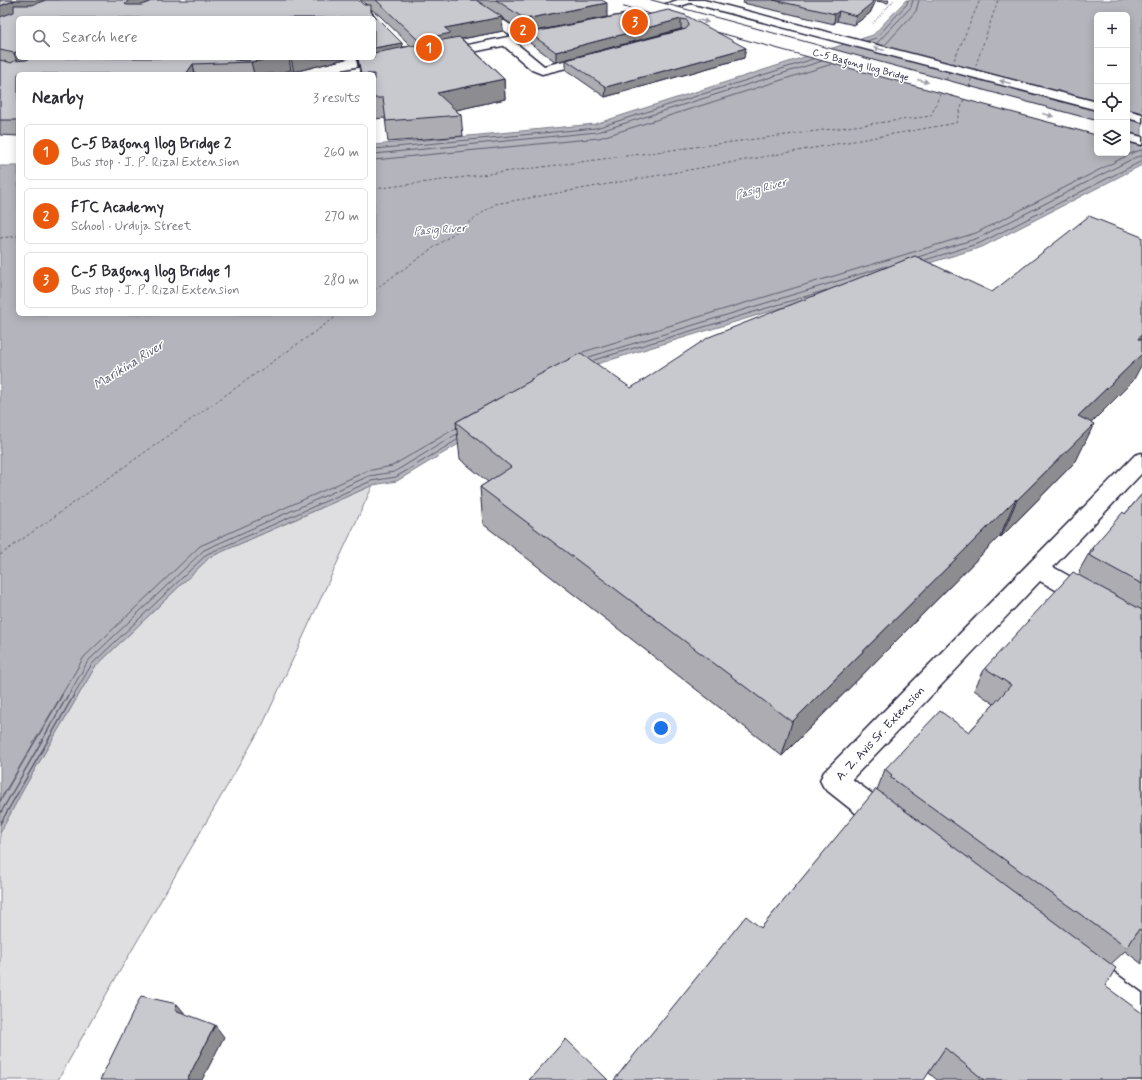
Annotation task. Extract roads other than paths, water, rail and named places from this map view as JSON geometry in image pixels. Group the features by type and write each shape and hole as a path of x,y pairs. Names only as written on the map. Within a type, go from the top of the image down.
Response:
{"main road":[{"path":"465,0 524,38"},
{"name":"C-5 Bagong Ilog Bridge","path":"625,0 1094,127"},
{"path":"587,26 644,15 690,0"},
{"name":"C-5 Bagong Ilog Bridge","path":"690,0 1094,105"},
{"path":"431,57 572,29"},
{"path":"507,42 536,67 542,70 604,54"},
{"path":"358,72 401,63"},
{"path":"1130,115 1142,118"},
{"path":"1130,138 1142,141"},
{"name":"A. Z. Avis Sr. Extension","path":"910,838 833,780 1142,460"},
{"path":"1038,569 1142,628"},
{"path":"1059,950 1142,1012"}],"water":[{"path":"906,0 1142,0 1142,165 982,247 587,367 397,481 373,485 210,557 95,667 24,788 0,833 0,166 16,166 16,316 376,316 376,145 595,124 873,35"}],"place":[{"name":"C-5 Bagong Ilog Bridge 1","path":"635,22"},
{"name":"FTC Academy","path":"523,30"},
{"name":"C-5 Bagong Ilog Bridge 2","path":"429,48"}],"water label":[{"name":"Pasig River","path":"761,188"},
{"name":"Pasig River","path":"440,229"},
{"name":"Marikina River","path":"128,364"}]}
